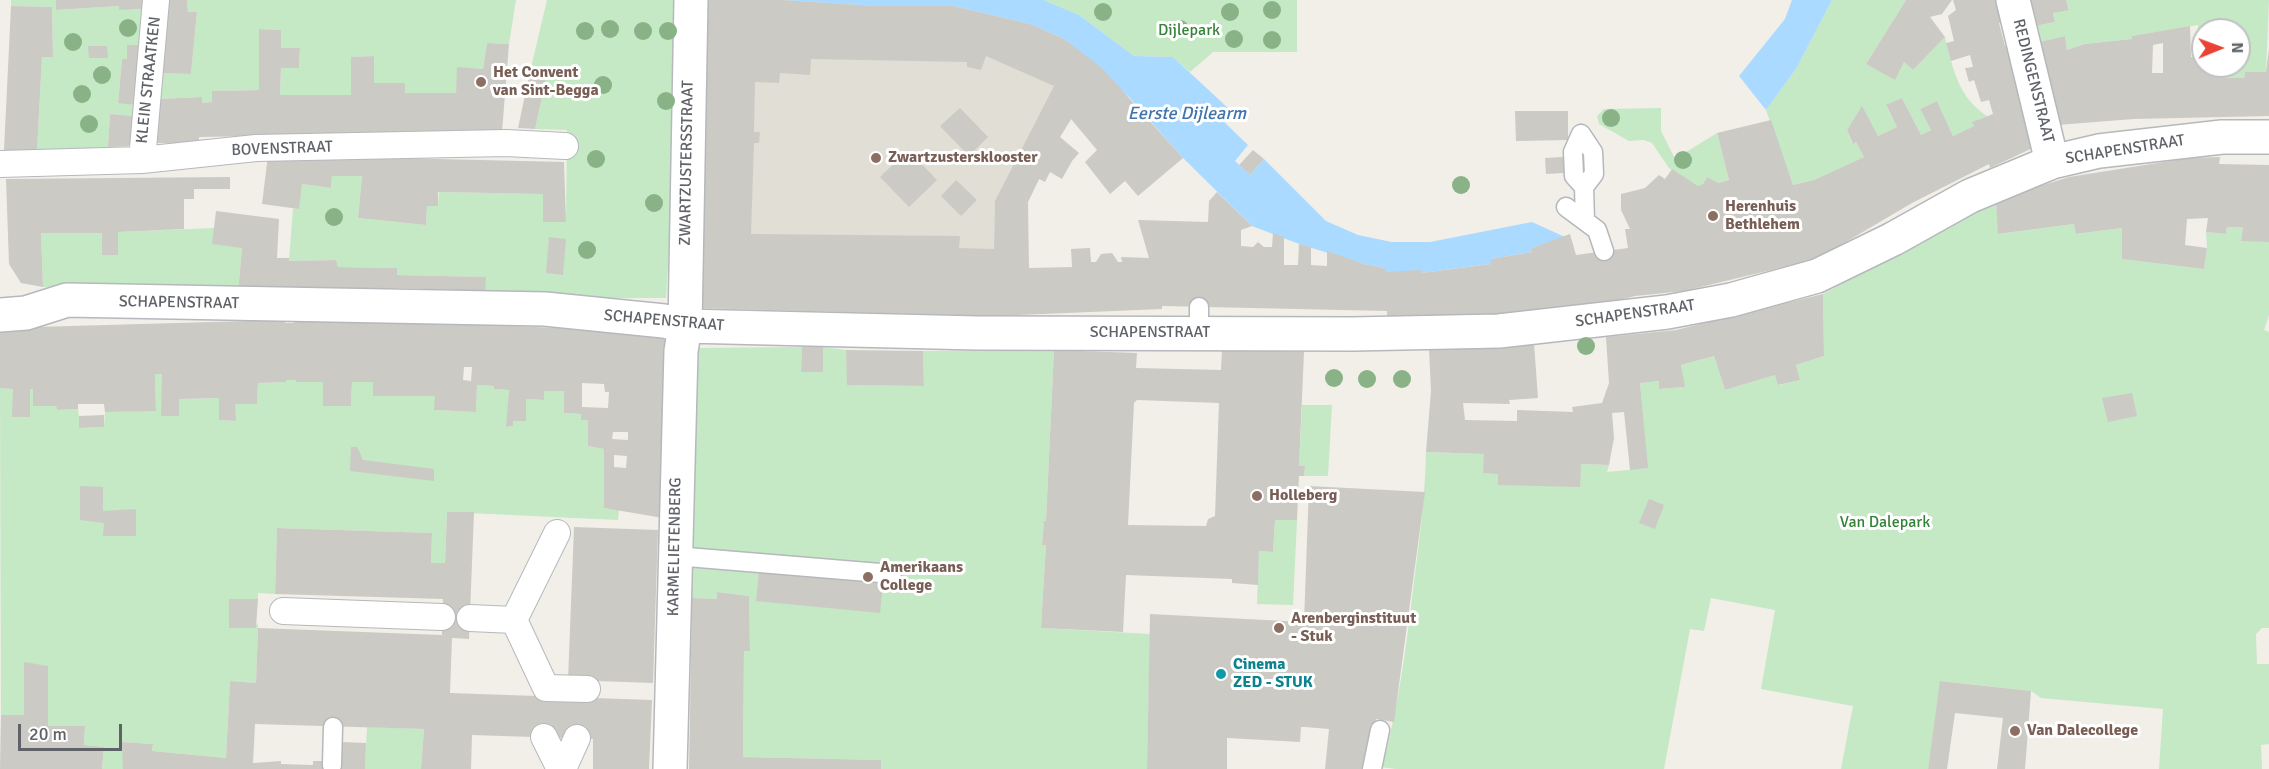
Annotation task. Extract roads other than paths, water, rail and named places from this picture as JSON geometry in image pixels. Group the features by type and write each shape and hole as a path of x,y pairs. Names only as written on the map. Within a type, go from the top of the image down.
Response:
{"street":[{"name":"KLEIN STRAATKEN","path":"142,160 156,0"},
{"name":"ZWARTZUSTERSSTRAAT","path":"685,326 691,0"},
{"name":"REDINGENSTRAAT","path":"2013,0 2052,162"},
{"name":"SCHAPENSTRAAT","path":"0,315 26,312 67,300 545,309 664,321 685,326 977,333 1199,320 1499,331 1612,310 1667,312 1731,300 1817,276 1893,239 1970,196 2052,162 2099,151 2222,136 2269,138"},
{"name":"BOVENSTRAAT","path":"0,164 142,160 256,148 506,143 565,146"},
{"name":"KARMELIETENBERG","path":"670,769 681,351 685,326"},
{"path":"513,620 557,533"},
{"path":"283,611 442,617"},
{"path":"470,618 513,620"},
{"path":"513,620 546,688 587,689"},
{"path":"544,737 561,769"},
{"path":"561,769 577,738"}],"lane":[{"path":"1584,187 1585,221"},
{"path":"1566,207 1596,230 1604,251"},
{"path":"675,556 892,574"},
{"path":"332,765 333,727"},
{"path":"1372,769 1380,730"}],"water":[{"name":"Eerste Dijlearm","path":"782,0 1044,0 1079,15 1134,56 1173,57 1228,108 1219,117 1248,145 1235,161 1250,175 1264,159 1326,221 1358,235 1392,242 1430,242 1532,222 1565,237 1532,248 1532,252 1491,259 1491,264 1421,273 1385,272 1385,268 1299,244 1252,226 1183,158 1130,98 1064,39 1030,24 953,6 874,6"},
{"path":"1792,0 1832,0 1796,69 1766,110 1739,76 1785,19"}],"place":[{"name":"Het Convent van Sint-Begga","path":"481,82"},
{"name":"Zwartzustersklooster","path":"876,158"},
{"name":"Herenhuis Bethlehem","path":"1713,216"},
{"name":"Holleberg","path":"1257,496"},
{"name":"Amerikaans College","path":"868,577"},
{"name":"Arenberginstituut - Stuk","path":"1279,628"},
{"name":"Cinema ZED - STUK","path":"1221,674"},
{"name":"Van Dalecollege","path":"2015,731"}],"park label":[{"name":"Dijlepark","path":"1189,31"},
{"name":"Van Dalepark","path":"1885,523"}]}
